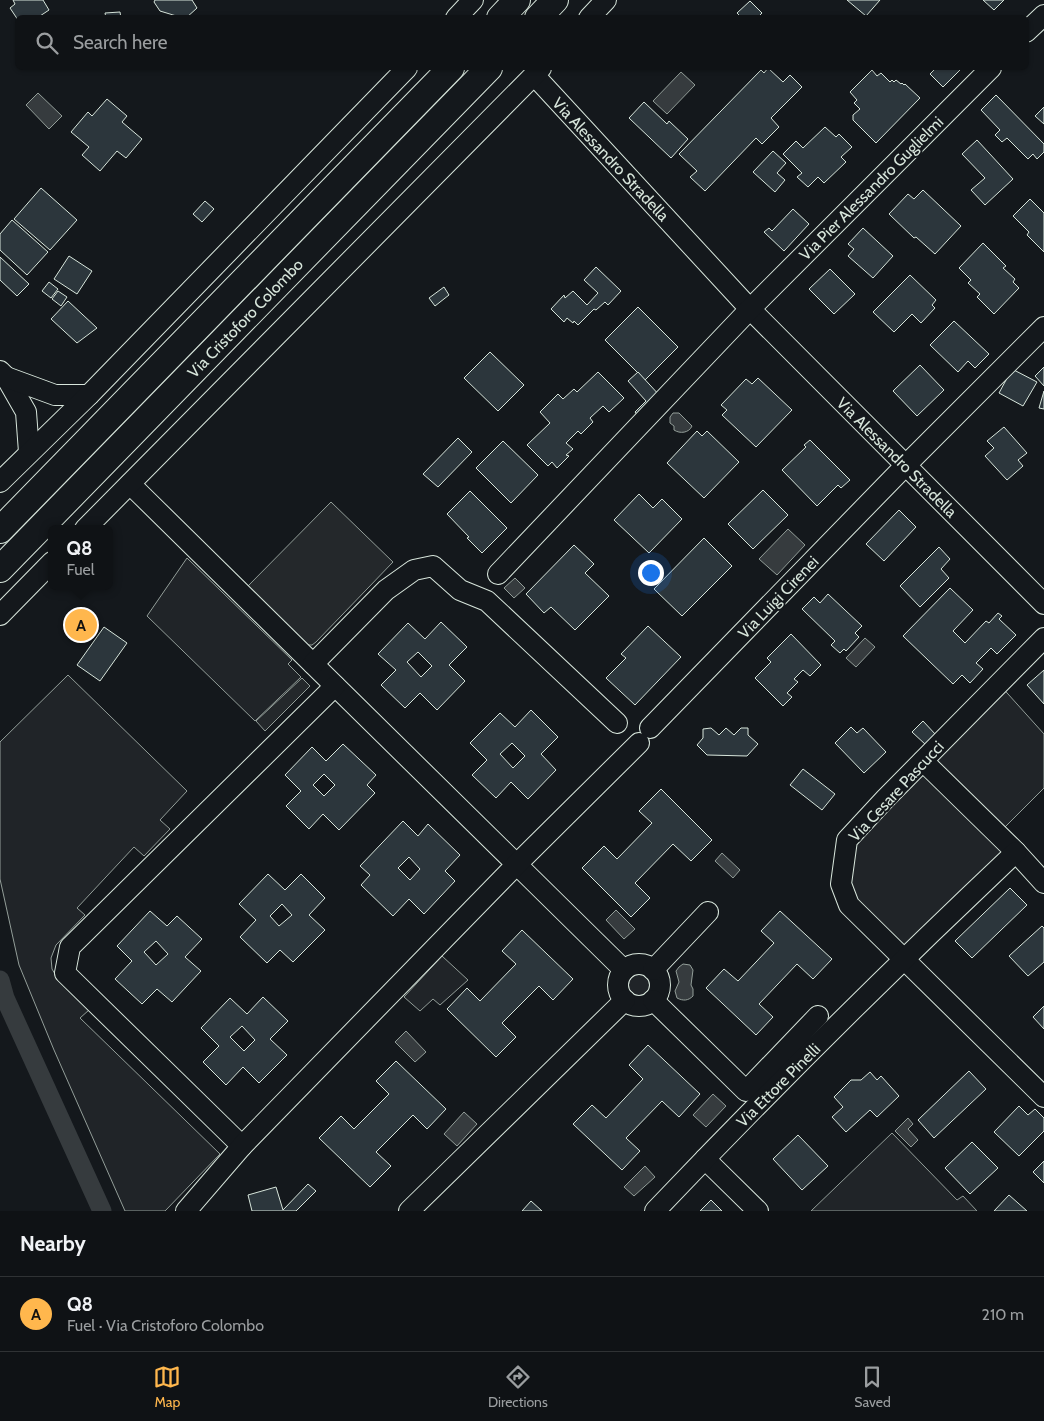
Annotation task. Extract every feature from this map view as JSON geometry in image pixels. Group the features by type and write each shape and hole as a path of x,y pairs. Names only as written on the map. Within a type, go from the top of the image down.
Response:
{"main road":[{"path":"503,15 517,0"},
{"path":"541,15 555,0"},
{"name":"Via Cristoforo Colombo","path":"0,530 449,70"},
{"name":"Via Cristoforo Colombo","path":"0,569 487,70"}],"street":[{"path":"459,15 473,0"},
{"path":"592,15 606,0"},
{"path":"1029,29 1044,14"},
{"path":"0,482 89,395 405,70"},
{"name":"Via Pier Alessandro Guglielmi","path":"750,309 989,70"},
{"name":"Via Alessandro Stradella","path":"537,71 750,309 1044,604"},
{"name":"Via Cristoforo Colombo","path":"89,525 537,71"},
{"path":"498,574 750,309"},
{"name":"Via Luigi Cirenei","path":"186,1211 242,1146 1044,327"},
{"path":"3,374 55,395 89,395"},
{"path":"3,374 26,412 29,452"},
{"path":"130,484 624,970"},
{"path":"0,615 48,566"},
{"path":"313,664 386,590 414,570 433,566 460,590 486,601 617,723"},
{"name":"Via Cesare Pascucci","path":"1044,638 847,840 840,884 849,906 1044,1097"},
{"path":"242,1146 65,973 70,948 335,686"},
{"path":"923,761 1044,882"},
{"name":"Via Ettore Pinelli","path":"654,1211 904,959 1016,852"},
{"path":"653,970 708,912"},
{"path":"640,964 653,970 660,982 658,993 648,1004 630,1004 620,992 618,982 624,970 632,965 640,964"},
{"path":"409,1211 625,1000"},
{"path":"653,1000 746,1091 818,1016"},
{"path":"705,1159 758,1211"}],"shaded area":[{"path":"681,72 695,85 667,114 653,101"},
{"path":"38,93 62,116 49,129 26,105"},
{"path":"673,413 679,413 692,426 691,428 684,432 674,430 674,426 670,423 670,417"},
{"path":"331,502 393,562 316,642 308,645 247,587"},
{"path":"788,529 805,545 777,575 759,559"},
{"path":"187,558 292,660 288,664 301,677 255,721 147,616"},
{"path":"515,578 525,588 514,598 504,588"},
{"path":"865,638 875,647 856,667 846,658"},
{"path":"68,675 187,791 160,820 170,829 144,856 134,847 77,908 85,915 56,945 51,958 52,969 58,979 89,1010 80,1018 220,1154 165,1211 125,1211 19,965 0,879 0,742"},
{"path":"302,678 310,686 265,731 256,721"},
{"path":"999,684 1044,734 1044,788 998,834 1016,852 903,959 849,905 847,840"},
{"path":"722,853 740,870 733,878 715,861"},
{"path":"616,910 635,929 624,939 606,920"},
{"path":"442,956 468,980 440,1005 433,999 420,1011 404,997"},
{"path":"683,964 690,965 693,970 691,985 693,996 689,999 681,1000 677,998 675,991 679,982 676,971"},
{"path":"635,974 643,974 650,981 650,989 643,996 635,996 628,989 628,981"},
{"path":"406,1031 426,1052 415,1062 395,1042"},
{"path":"713,1094 726,1106 706,1127 693,1115"},
{"path":"464,1112 477,1124 457,1146 444,1134"},
{"path":"908,1118 913,1124 908,1129 918,1140 911,1147 895,1131"},
{"path":"892,1133 957,1200 963,1196 977,1211 811,1211"},
{"path":"645,1166 655,1177 634,1196 624,1187"}],"building":[{"path":"13,0 43,0 49,10 42,15 15,16 10,8 15,4"},
{"path":"155,0 192,0 197,8 189,15 173,15 160,11 154,2"},
{"path":"847,0 880,0 865,15"},
{"path":"983,0 1004,0 994,10"},
{"path":"750,1 762,13 760,15 739,15 737,13"},
{"path":"120,12 120,15 105,15 105,13"},
{"path":"761,70 764,73 766,70 770,70 783,82 790,75 802,87 771,118 779,127 762,144 756,138 705,191 690,177 697,171 679,154"},
{"path":"872,70 877,76 881,73 890,82 896,80 901,84 905,84 920,98 876,143 853,120 853,115 860,109 854,103 857,100 850,92"},
{"path":"934,70 960,70 943,87 930,74"},
{"path":"996,95 1044,144 1044,152 1037,159 1033,154 1028,159 1007,138 1002,142 995,135 1000,130 981,110"},
{"path":"107,99 127,116 122,122 142,139 126,158 117,151 100,171 82,155 89,147 71,132 88,112 92,116"},
{"path":"644,102 667,124 669,121 688,139 671,158 629,118"},
{"path":"1044,107 1044,124 1035,116"},
{"path":"825,127 836,137 839,134 852,147 841,157 846,162 824,183 818,177 808,187 797,177 802,173 783,154 796,141 803,148"},
{"path":"977,140 1013,179 985,205 971,190 985,178 962,154"},
{"path":"773,151 786,163 777,173 785,180 775,192 753,172"},
{"path":"41,188 77,220 50,250 14,219"},
{"path":"923,190 961,226 935,254 916,237 914,238 889,214 908,194 914,199"},
{"path":"1030,199 1044,213 1044,252 1027,235 1029,232 1013,216"},
{"path":"205,201 214,209 202,222 193,214"},
{"path":"793,209 809,224 784,251 764,232 769,228 772,231"},
{"path":"12,220 48,252 27,275 0,250 0,234"},
{"path":"863,228 893,256 873,278 848,256 854,249 848,244"},
{"path":"983,243 1006,266 1003,268 1015,279 1013,282 1019,288 994,314 977,297 980,294 968,283 971,280 959,268"},
{"path":"69,256 92,271 77,294 54,279"},
{"path":"0,257 29,284 17,296 0,280"},
{"path":"596,267 621,291 608,305 605,302 596,310 594,309 578,325 567,318 564,322 551,309 564,295 565,298 573,291 587,305 598,293 584,280"},
{"path":"830,269 855,294 834,314 809,289"},
{"path":"910,275 936,300 932,305 935,308 921,323 912,314 894,332 873,312"},
{"path":"49,282 58,289 51,298 42,291"},
{"path":"444,287 449,295 435,306 429,298"},
{"path":"58,291 67,297 61,306 52,299"},
{"path":"68,301 97,328 77,343 51,319"},
{"path":"638,307 678,347 645,380 605,340"},
{"path":"954,321 989,354 975,368 968,361 958,372 930,345"},
{"path":"490,352 524,385 498,411 464,378"},
{"path":"920,365 944,390 917,416 893,391"},
{"path":"1044,367 1044,386 1035,376"},
{"path":"1012,369 1037,382 1023,406 999,393"},
{"path":"598,372 624,398 609,412 603,406 590,418 593,422 581,434 578,431 566,443 573,449 566,455 569,456 557,468 552,462 548,466 527,445 550,423 540,412 558,394 563,399 574,389 577,392"},
{"path":"638,372 661,397 639,417 635,412 646,401 628,381"},
{"path":"758,378 792,410 756,447 722,415 727,410 721,405 746,379 752,384"},
{"path":"1044,391 1044,409 1039,408"},
{"path":"1004,427 1027,453 1018,460 1023,466 1007,480 985,456 994,448 987,441"},
{"path":"697,431 702,436 707,431 739,462 704,498 667,463"},
{"path":"458,438 472,452 438,487 423,474"},
{"path":"810,440 850,480 841,488 838,485 817,506 782,470 806,447 804,445"},
{"path":"503,441 538,475 511,503 476,468"},
{"path":"763,490 788,515 753,549 728,524"},
{"path":"470,491 507,528 482,553 447,514"},
{"path":"639,494 653,508 662,499 682,519 649,553 614,520"},
{"path":"899,510 916,527 884,561 866,544"},
{"path":"704,538 732,566 682,616 654,589"},
{"path":"574,545 594,564 585,573 609,596 575,630 551,607 544,613 526,594"},
{"path":"939,547 950,559 941,569 949,578 920,607 900,586"},
{"path":"950,588 973,610 953,631 965,643 986,621 989,623 998,613 1002,616 999,619 1016,635 997,654 991,648 976,663 983,669 970,683 962,675 953,684 903,636"},
{"path":"828,594 862,626 855,633 859,637 846,651 844,649 840,653 831,645 835,641 802,609 814,597 820,603"},
{"path":"81,610 96,624 81,639 66,625"},
{"path":"441,622 467,647 449,665 465,681 437,710 420,693 405,708 381,685 396,670 378,654 408,623 425,639","holes":["418,652 432,666 421,677 407,662"]},
{"path":"648,626 681,657 635,705 606,678 626,658 621,654"},
{"path":"104,627 127,643 100,681 77,665"},
{"path":"791,634 821,665 810,676 803,670 794,679 798,682 787,693 792,697 783,706 755,678 771,662 767,658"},
{"path":"1044,670 1044,704 1027,685"},
{"path":"531,710 558,737 541,754 556,770 528,799 511,782 496,798 472,775 487,760 470,743 500,713 515,727","holes":["512,743 525,756 513,768 500,754"]},
{"path":"923,721 936,735 926,745 912,732"},
{"path":"851,727 857,733 863,728 886,752 864,773 835,743"},
{"path":"711,728 719,735 726,728 734,735 741,728 748,728 748,735 758,744 747,756 707,755 697,745 703,738 703,729"},
{"path":"343,744 376,775 367,785 375,793 339,830 323,814 309,829 286,806 301,791 285,775 312,747 326,761","holes":["324,774 335,785 324,796 313,785"]},
{"path":"803,769 835,794 822,810 790,785"},
{"path":"661,789 712,840 691,861 673,844 635,883 650,898 631,917 582,868 604,846 617,859 652,823 639,811"},
{"path":"403,821 418,836 428,824 460,855 445,871 455,881 424,914 409,899 393,916 361,885 370,875 360,866","holes":["409,857 420,869 410,880 398,868"]},
{"path":"268,874 285,890 301,874 325,898 309,915 325,930 293,962 280,950 267,963 240,937 256,920 239,904","holes":["282,904 292,915 279,926 270,916"]},
{"path":"1010,888 1027,905 972,958 955,941"},
{"path":"150,911 167,926 177,916 202,939 185,957 201,971 172,1002 157,989 142,1004 115,979 132,961 117,946","holes":["156,941 168,954 156,965 144,952"]},
{"path":"780,911 832,959 813,979 797,964 759,1004 773,1017 756,1035 706,988 724,969 738,981 774,943 761,931"},
{"path":"1042,926 1044,928 1044,962 1028,976 1009,956"},
{"path":"522,930 573,979 553,1000 539,986 502,1023 516,1037 496,1057 447,1009 467,988 480,1001 516,964 502,951"},
{"path":"263,997 288,1021 270,1039 287,1055 259,1083 243,1067 226,1085 203,1062 219,1046 201,1028 230,998 247,1014","holes":["242,1026 255,1040 244,1051 230,1037"]},
{"path":"1044,1006 1044,1029 1033,1017"},
{"path":"648,1045 700,1094 679,1117 662,1101 626,1138 640,1151 622,1170 573,1124 592,1105 606,1118 643,1079 629,1065"},
{"path":"396,1061 446,1109 427,1129 413,1115 376,1152 391,1166 370,1187 319,1138 341,1116 354,1129 389,1094 376,1081"},
{"path":"969,1071 986,1089 934,1138 918,1120"},
{"path":"870,1072 877,1080 881,1076 899,1096 877,1117 870,1110 846,1132 832,1117 843,1107 834,1097 851,1080 861,1080"},
{"path":"1019,1106 1028,1115 1035,1109 1044,1118 1044,1131 1019,1156 994,1132"},
{"path":"798,1135 828,1166 802,1190 773,1159"},
{"path":"972,1142 998,1168 970,1194 945,1168"},
{"path":"1044,1161 1044,1183 1033,1172"},
{"path":"308,1184 316,1191 296,1211 252,1211 248,1195 276,1187 283,1210"},
{"path":"1009,1195 1027,1211 994,1211"},
{"path":"711,1200 722,1211 700,1211"},
{"path":"531,1201 542,1211 522,1211"}],"waterway":[{"path":"0,980 5,998 102,1211"}],"place":[{"name":"Q8","path":"81,625"}]}
